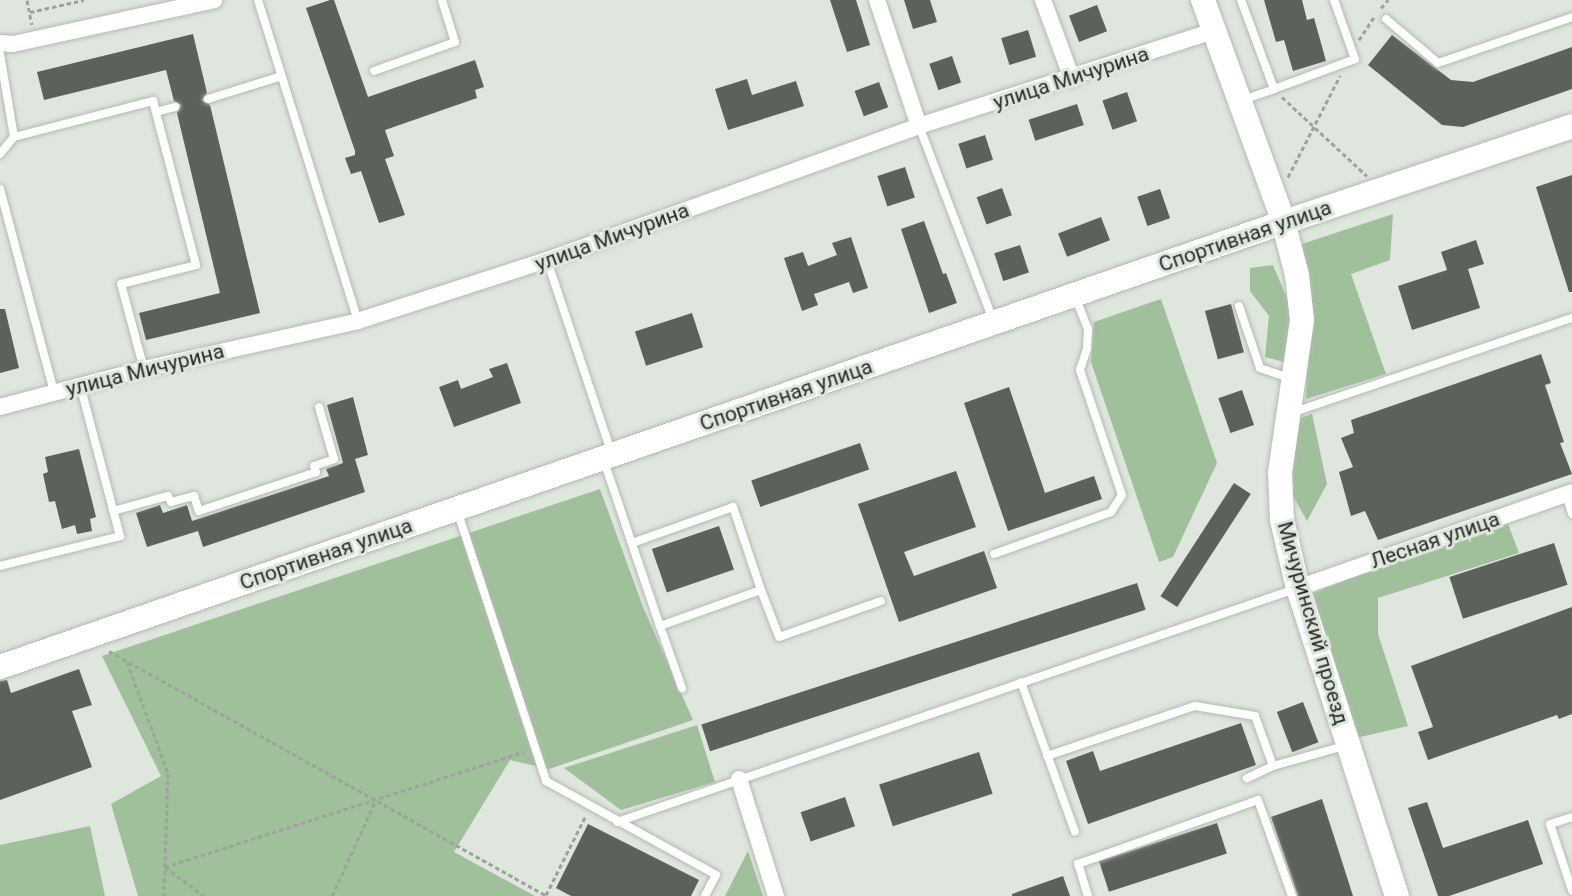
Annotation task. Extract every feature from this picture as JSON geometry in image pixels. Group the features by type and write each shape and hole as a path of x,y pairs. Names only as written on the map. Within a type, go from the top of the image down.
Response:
{"street":[{"path":"0,43 13,44 214,0"},
{"path":"877,0 919,126"},
{"path":"1043,0 1072,79"},
{"name":"Мичуринский проезд","path":"1203,0 1284,222 1297,275 1302,320 1279,496 1282,520 1298,588 1397,896"},
{"name":"улица Мичурина","path":"0,407 144,369 358,321 547,260 919,126 1072,79 1213,31"},
{"name":"Спортивная улица","path":"0,667 1284,222 1572,126"},
{"name":"Лесная улица","path":"1298,588 1569,493"},
{"path":"740,779 776,896"}],"lane":[{"path":"258,0 358,321"},
{"path":"374,71 456,42 442,0"},
{"path":"1241,0 1274,90"},
{"path":"1240,101 1355,59 1334,0"},
{"path":"1386,19 1438,63 1572,17"},
{"path":"0,54 14,137"},
{"path":"208,99 282,76"},
{"path":"0,154 14,137 153,101 196,265 122,284 144,369"},
{"path":"156,112 175,107"},
{"path":"919,126 994,323"},
{"path":"0,189 54,392"},
{"path":"547,260 632,543 682,688"},
{"path":"994,554 1112,512 1122,495 1080,370 1087,348 1088,329 1074,295"},
{"path":"1239,306 1260,368 1295,380"},
{"path":"1288,414 1572,318"},
{"path":"0,566 120,536 80,385"},
{"path":"113,511 168,496 171,502 194,496 199,511 316,472 314,466 334,459 319,407"},
{"path":"1569,493 1572,514"},
{"path":"632,543 733,507 779,637 881,601"},
{"path":"456,509 546,781 716,875 705,896"},
{"path":"617,822 1298,588"},
{"path":"660,626 761,590"},
{"path":"1021,682 1075,832"},
{"path":"1047,756 1195,706 1255,716 1272,766"},
{"path":"1247,778 1272,766 1349,744"},
{"path":"1088,896 1078,864 1258,800 1292,896"},
{"path":"1572,817 1550,824 1572,890"}],"path":[{"path":"27,0 35,39"},
{"path":"30,12 84,0"},
{"path":"1352,52 1388,0"},
{"path":"1285,184 1347,62"},
{"path":"1274,90 1369,177"},
{"path":"99,645 547,896"},
{"path":"126,660 168,773 164,896"},
{"path":"165,867 526,752"},
{"path":"332,896 376,800"},
{"path":"165,867 204,896"}],"green space":[{"path":"1393,214 1390,260 1351,274 1386,374 1306,399 1309,306 1299,245"},
{"path":"1273,265 1292,310 1284,362 1265,357 1269,316 1250,291 1250,268"},
{"path":"1161,299 1217,463 1173,557 1159,562 1091,362 1094,322"},
{"path":"1312,414 1327,484 1307,521 1287,485 1293,420"},
{"path":"600,489 643,607 693,720 549,769 510,760 454,852 535,896 138,896 111,804 161,776 102,656"},
{"path":"1508,524 1519,553 1378,598 1378,634 1408,726 1356,738 1311,594 1361,574"},
{"path":"697,725 715,782 621,810 564,768"},
{"path":"90,826 105,896 0,896 0,845"},
{"path":"748,851 763,896 725,896"}],"building":[{"path":"334,0 368,97 475,60 484,87 475,90 477,98 385,130 394,156 385,159 405,215 379,223 361,171 351,174 345,158 355,155 355,151 306,8"},
{"path":"830,0 856,0 870,45 847,52"},
{"path":"904,0 930,0 937,22 913,29"},
{"path":"1264,0 1302,0 1307,20 1314,18 1326,61 1293,71 1284,40 1276,42"},
{"path":"1097,5 1107,31 1079,42 1069,16"},
{"path":"1028,30 1036,57 1009,65 1001,38"},
{"path":"193,34 207,93 202,100 210,105 260,313 146,340 139,313 220,293 177,113 181,105 174,101 166,70 44,100 37,72"},
{"path":"1392,35 1451,80 1473,82 1572,47 1572,89 1463,127 1442,125 1368,65"},
{"path":"952,56 961,82 938,90 929,64"},
{"path":"747,79 752,95 796,81 804,106 728,130 715,89"},
{"path":"879,82 888,107 864,116 855,91"},
{"path":"1127,92 1137,121 1113,130 1102,100"},
{"path":"1077,104 1084,125 1035,141 1028,120"},
{"path":"985,135 993,160 966,168 958,144"},
{"path":"905,167 915,197 887,206 877,176"},
{"path":"1572,175 1572,292 1569,292 1536,187"},
{"path":"1002,188 1012,215 987,224 977,197"},
{"path":"1160,189 1170,218 1147,226 1137,197"},
{"path":"1101,217 1110,240 1067,257 1058,233"},
{"path":"924,221 943,274 946,273 957,303 929,313 901,229"},
{"path":"851,237 868,288 853,293 849,282 814,294 818,305 802,311 784,258 803,252 808,266 837,255 832,243"},
{"path":"1476,240 1484,264 1468,269 1480,308 1412,330 1398,286 1447,270 1441,252"},
{"path":"1020,245 1029,273 1003,281 994,253"},
{"path":"1231,304 1244,352 1218,359 1205,311"},
{"path":"0,309 5,309 19,368 0,373"},
{"path":"692,313 703,347 646,366 635,332"},
{"path":"1541,354 1551,383 1545,385 1564,442 1560,443 1572,474 1378,540 1365,511 1351,516 1339,472 1353,467 1341,438 1354,433 1351,420"},
{"path":"507,363 521,403 454,427 439,387 458,380 461,389 493,377 489,369"},
{"path":"1009,387 1045,493 1094,476 1102,499 1008,531 964,403"},
{"path":"1242,390 1254,425 1230,433 1218,398"},
{"path":"353,397 368,455 355,459 365,492 203,547 198,531 147,547 136,513 160,505 163,513 187,505 192,521 329,476 326,469 343,463 327,405"},
{"path":"860,443 869,469 760,507 751,480"},
{"path":"79,449 96,517 90,519 92,531 77,534 75,525 62,529 55,501 49,502 43,474 48,472 45,457"},
{"path":"956,471 976,527 904,552 914,576 984,551 997,588 899,622 858,504"},
{"path":"1234,483 1251,494 1177,607 1160,596"},
{"path":"719,526 734,569 667,593 652,549"},
{"path":"1554,543 1568,585 1463,619 1449,577"},
{"path":"1137,583 1146,610 710,751 701,725"},
{"path":"1572,607 1572,714 1559,719 1557,715 1428,760 1418,732 1433,727 1411,666"},
{"path":"79,669 92,705 72,711 92,767 0,800 0,681 7,680 11,693"},
{"path":"1303,702 1318,742 1292,752 1277,712"},
{"path":"1241,723 1256,765 1088,824 1066,761 1093,751 1100,771"},
{"path":"979,752 993,794 893,826 879,784"},
{"path":"845,797 855,826 811,842 801,812"},
{"path":"1322,799 1353,896 1298,896 1271,817"},
{"path":"1427,802 1443,848 1528,820 1543,864 1449,896 1438,896 1408,808"},
{"path":"1217,823 1227,853 1109,892 1099,861"},
{"path":"588,824 699,880 691,896 571,896 556,888"},
{"path":"1063,876 1070,896 1012,896 1012,894"}]}
